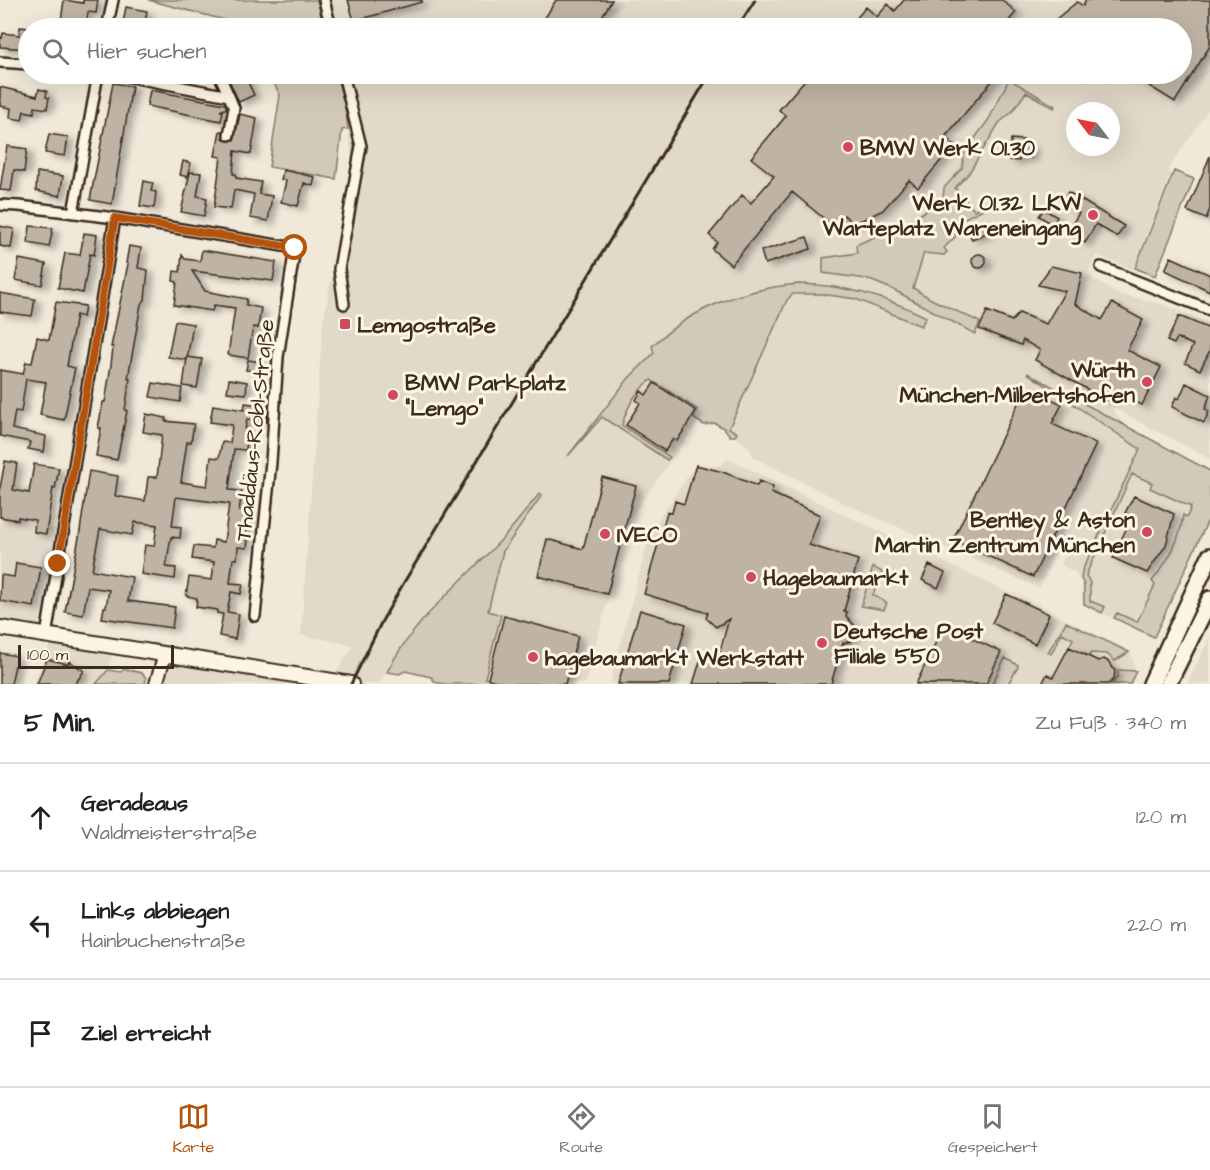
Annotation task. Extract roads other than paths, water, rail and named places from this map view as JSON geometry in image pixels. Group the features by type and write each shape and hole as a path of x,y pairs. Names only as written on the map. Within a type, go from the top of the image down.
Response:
{"main road":[{"path":"1151,684 1210,556"},
{"path":"1168,684 1210,599"},
{"path":"0,628 351,684"}],"street":[{"path":"109,18 113,0"},
{"path":"324,0 328,18"},
{"path":"0,62 18,63"},
{"path":"73,213 96,84"},
{"path":"167,84 229,96"},
{"path":"224,84 234,108 229,135"},
{"path":"344,304 339,269 361,146 346,84"},
{"path":"0,206 19,206 115,218 46,636"},
{"name":"Thaddäus-Robl-Straße","path":"115,218 295,248 278,357 271,462 255,616"},
{"path":"1101,267 1210,310"},
{"path":"156,684 165,654"}],"railway":[{"path":"743,18 755,0"},
{"path":"351,684 403,584 704,84"}],"place":[{"name":"BMW Werk 01.30","path":"848,147"},
{"name":"Werk 01.32 LKW Warteplatz Wareneingang","path":"1093,215"},
{"name":"Lemgostraße","path":"345,324"},
{"name":"Würth München-Milbertshofen","path":"1147,382"},
{"name":"BMW Parkplatz \"Lemgo\"","path":"393,395"},
{"name":"Bentley & Aston Martin Zentrum München","path":"1147,532"},
{"name":"IVECO","path":"605,534"},
{"name":"Hagebaumarkt","path":"751,577"},
{"name":"Deutsche Post Filiale 550","path":"822,643"},
{"name":"hagebaumarkt Werkstatt","path":"533,657"}]}
